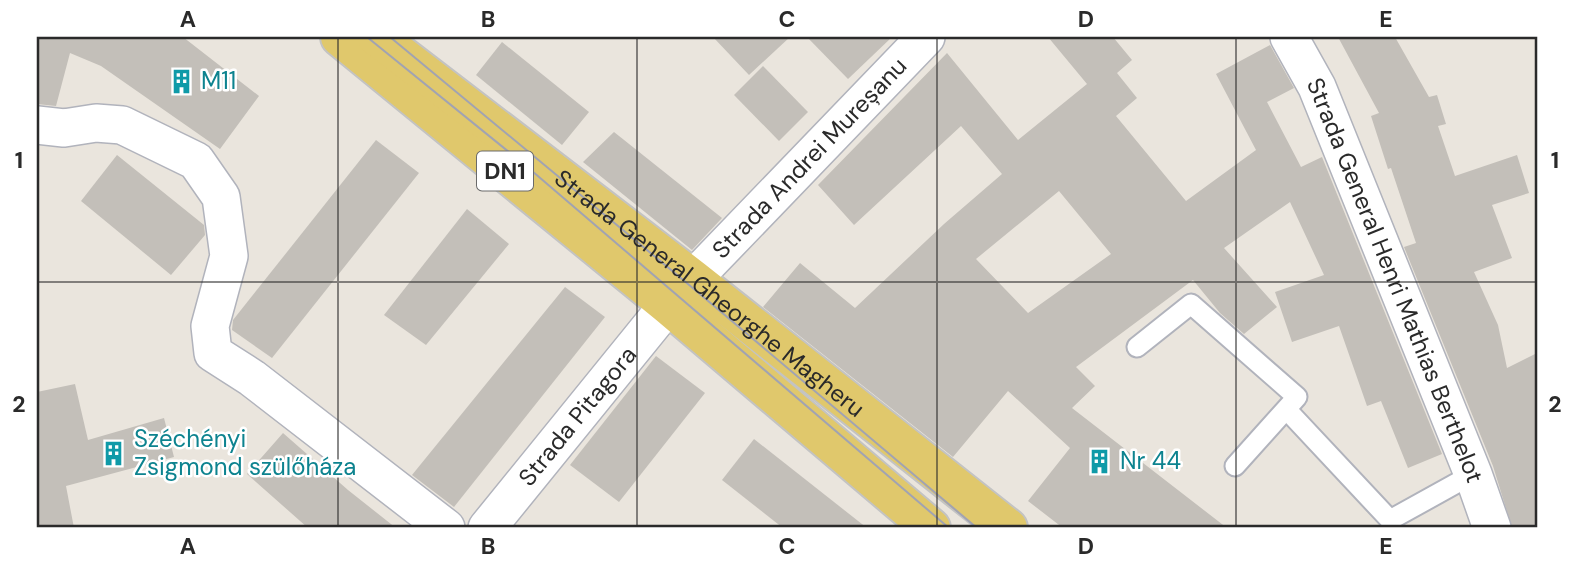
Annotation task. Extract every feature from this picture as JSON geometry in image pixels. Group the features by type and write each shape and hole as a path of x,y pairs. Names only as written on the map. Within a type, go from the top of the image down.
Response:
{"main road":[{"name":"Strada General Gheorghe Magheru","path":"340,37 681,292 1009,528"},
{"name":"Strada General Gheorghe Magheru","path":"377,37 681,292 931,528"}],"street":[{"name":"Strada Andrei Mureșanu","path":"681,292 926,37"},
{"name":"Strada General Henri Mathias Berthelot","path":"1289,37 1317,87 1473,474 1492,528"},
{"path":"37,125 64,128 96,123 122,125 196,161 221,197 229,256 210,326 213,353 252,378 446,528"},
{"name":"Strada Pitagora","path":"487,528 681,292"}],"lane":[{"path":"1137,347 1191,304 1297,397 1235,466"},
{"path":"1287,410 1390,520 1473,474"}],"building":[{"name":"M11","path":"37,37 183,37 259,96 220,149 101,66 70,53 56,106 37,104"},
{"path":"713,37 790,37 749,75"},
{"path":"807,37 892,37 848,79"},
{"path":"1048,37 1113,37 1132,60 1117,73 1137,98 1116,116 1186,201 1256,150 1216,74 1270,45 1294,88 1267,102 1301,167 1322,157 1442,454 1408,468 1381,401 1367,406 1339,326 1292,342 1275,292 1324,275 1290,202 1224,248 1277,307 1244,334 1220,313 1193,280 1076,367 1095,386 1072,408 1227,528 1063,528 1028,501 1070,448 1008,391 953,457 763,307 800,263 855,308 944,224 1002,174 961,126 854,225 818,185 947,53 1018,140 1087,84","holes":["1059,191 1111,254 1028,313 976,259"]},
{"path":"1338,37 1395,37 1429,97 1437,95 1446,124 1438,126 1455,176 1517,155 1529,193 1492,205 1512,258 1474,272 1498,325 1507,368 1537,353 1537,528 1512,528 1493,466 1404,247 1416,243 1371,116 1379,113"},
{"path":"502,42 589,112 562,145 476,75"},
{"path":"763,66 808,112 779,141 734,95"},
{"path":"614,132 722,218 692,250 583,162"},
{"path":"376,140 419,173 272,358 232,330 233,320"},
{"path":"117,155 204,225 205,235 171,275 81,201"},
{"path":"467,209 509,244 426,345 384,315"},
{"path":"565,287 605,317 454,507 412,475"},
{"path":"656,356 705,393 619,502 570,465"},
{"name":"Széchényi Zsigmond szülőháza","path":"75,384 88,440 164,418 174,457 66,486 74,528 37,528 37,392"},
{"path":"283,433 396,528 308,528 247,474"},
{"path":"754,439 867,528 783,528 722,480"}],"tram line":[{"path":"367,37 525,165 949,528"},
{"path":"390,37 977,528"}],"place":[{"name":"M11","path":"181,81"},
{"name":"Széchényi Zsigmond szülőháza","path":"114,453"},
{"name":"Nr 44","path":"1100,461"}]}
